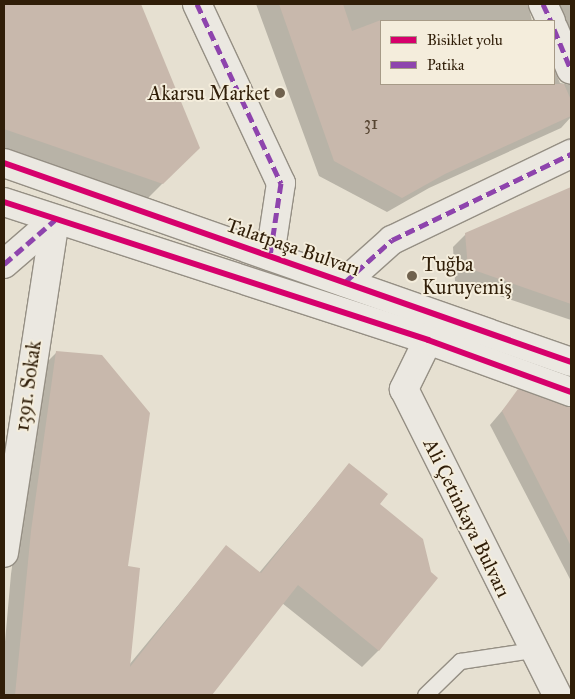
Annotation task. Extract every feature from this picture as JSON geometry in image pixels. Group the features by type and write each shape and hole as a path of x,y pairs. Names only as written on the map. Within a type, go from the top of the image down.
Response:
{"street":[{"path":"197,4 281,183 270,256"},
{"path":"543,4 551,20"},
{"path":"555,30 571,70"},
{"path":"345,282 392,240 571,154"},
{"name":"Talatpaşa Bulvarı","path":"4,163 571,362"},
{"path":"4,202 428,340 571,392"},
{"path":"4,264 55,220"},
{"name":"1391. Sokak","path":"4,552 55,220"},
{"name":"Ali Çetinkaya Bulvarı","path":"428,340 404,389 557,695"}],"lane":[{"path":"425,695 460,662 533,650"}],"building":[{"path":"4,4 141,4 200,148 163,184 4,129"},
{"path":"279,4 343,4 352,31 380,20 380,85 564,84 571,100 571,116 445,174 402,198 334,161"},
{"path":"571,187 571,304 468,268 465,233"},
{"path":"56,351 102,355 150,413 128,566 140,568 130,667 226,545 261,573 349,463 388,494 380,504 423,539 431,572 438,578 379,651 298,585 212,695 15,695 31,531"},
{"path":"518,389 571,407 571,546 502,411"}],"marked path":[{"path":"197,4 281,183 270,256"},
{"path":"543,4 551,20"},
{"path":"555,31 571,70"},
{"path":"345,282 392,240 571,154"},
{"path":"4,264 55,220"}],"cycle path":[{"path":"4,163 571,362"},
{"path":"4,202 428,340 571,392"}],"place":[{"name":"Akarsu Market","path":"280,93"},
{"name":"Tuğba Kuruyemiş","path":"412,276"}]}
